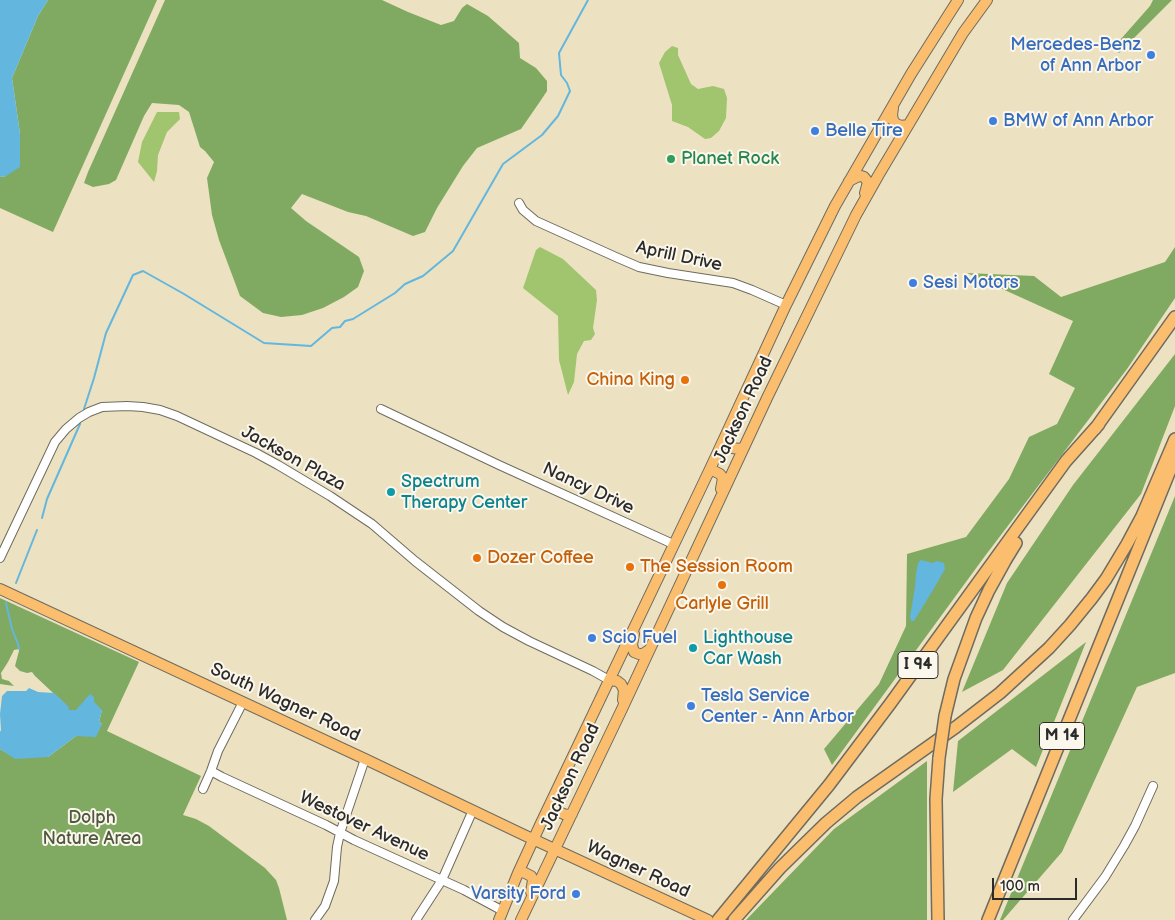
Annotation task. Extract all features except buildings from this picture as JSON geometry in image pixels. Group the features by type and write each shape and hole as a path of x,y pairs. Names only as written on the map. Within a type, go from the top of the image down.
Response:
{"highway":[{"name":"I 94","path":"718,920 834,778 1066,461 1099,424 1175,317"},
{"path":"938,920 936,799 939,758 954,679 989,590 1004,561 1099,424"},
{"path":"734,920 780,868 826,823 857,797 956,727 1000,693 1050,648 1092,598 1127,544 1142,516 1175,439"},
{"name":"M 14","path":"988,920 1175,458"}],"main road":[{"name":"Jackson Road","path":"501,916 518,873 710,469 786,304 848,181 958,0"},
{"name":"Jackson Road","path":"527,907 744,447 856,215 963,33 987,0"},
{"path":"895,102 892,115 893,120 901,126 908,125"},
{"path":"848,181 861,176 868,182 856,215"},
{"path":"733,418 729,444 732,448 736,449 744,447"},
{"path":"710,469 720,474 723,478 718,502"},
{"name":"South Wagner Road","path":"0,589 555,849"},
{"path":"638,619 632,649 639,654 649,650"},
{"path":"609,680 617,681 624,690 618,716"},
{"path":"565,773 556,807 562,814 572,814"},
{"name":"Wagner Road","path":"555,849 705,919"},
{"path":"518,873 528,874 533,880 527,907 521,920"}],"street":[{"name":"Aprill Drive","path":"519,203 525,212 536,221 639,267 733,283 786,304"},
{"name":"Jackson Plaza","path":"0,558 55,442 66,428 89,412 102,407 126,406 160,410 256,453 330,496 372,524 465,600 503,627 609,680"},
{"name":"Nancy Drive","path":"381,409 673,544"},
{"path":"203,789 218,751 243,702"},
{"path":"315,920 324,906 334,881 340,833 366,759"},
{"name":"Westover Avenue","path":"211,771 471,893 501,916"},
{"path":"1073,920 1105,877 1124,846 1153,786"},
{"path":"416,920 442,880 473,810"}],"green space":[{"path":"48,0 157,0 53,232 0,208 0,177 6,176 20,134 12,78 38,16"},
{"path":"165,0 382,0 441,25 454,21 462,8 467,4 488,16 519,43 520,58 536,68 547,81 547,91 521,129 477,148 463,166 437,208 425,232 413,236 366,216 348,212 302,194 291,208 306,221 359,257 364,271 358,287 323,308 302,315 281,317 263,313 240,296 219,240 212,215 207,178 214,162 200,147 189,112 179,105 152,103 144,116 116,180 109,184 93,187 84,183"},
{"path":"1153,0 1172,0 1119,53 1113,48 1150,6"},
{"path":"672,46 678,48 678,55 691,84 698,89 713,86 724,89 727,98 726,118 719,131 711,138 705,139 688,127 672,121 672,105 659,63 665,52"},
{"path":"157,112 179,112 180,119 167,132 158,155 154,182 138,162 142,142"},
{"path":"540,247 563,259 596,290 597,300 593,328 595,334 591,340 584,341 577,354 574,382 568,395 559,360 558,316 523,288 536,250"},
{"path":"1175,247 1175,298 1127,369 985,556 832,765 824,749 879,684 906,626 907,554 966,537 1009,479 1029,437 1057,424 1075,388 1049,374 1073,321 967,273 1034,276 1061,297 1165,262"},
{"path":"1175,354 1175,406 1141,494 1003,670 962,692 1007,583 1073,485"},
{"path":"1175,496 1175,673 1137,687 1062,852 1003,920 1000,920"},
{"name":"Dolph Nature Area","path":"0,598 139,662 107,731 201,776 183,815 209,826 265,868 276,880 287,920 0,920 0,749 5,752 48,757 76,736 102,724 99,722 102,710 68,710 67,706 32,672 20,671 15,666 19,649 14,650 1,673 2,679 9,681 14,686 0,684"},
{"path":"1086,642 1036,767 1012,749 953,792 958,741"},
{"path":"927,761 927,920 746,920 834,829"}],"water":[{"path":"0,0 48,0 38,16 12,78 20,134 20,167 6,176 0,177"},
{"path":"921,560 932,563 937,561 944,563 945,569 914,621 911,621 916,574 918,563"},
{"path":"29,688 38,692 54,693 68,706 69,710 76,710 90,694 94,697 94,702 102,710 99,722 102,724 96,737 76,736 48,757 15,759 0,749 2,696 7,691 26,691"}],"waterway":[{"path":"84,409 106,333 133,275 143,271 264,343 311,346 332,328 340,327 345,321 353,319 395,293 405,284 423,276 453,251 503,164 542,135 558,116 570,91 561,75 559,53 588,0"},
{"path":"42,518 47,499 80,424"},
{"path":"16,583 37,530"},
{"path":"6,603 19,649"}],"place":[{"name":"Mercedes-Benz of Ann Arbor","path":"1151,55"},
{"name":"BMW of Ann Arbor","path":"993,121"},
{"name":"Belle Tire","path":"815,131"},
{"name":"Planet Rock","path":"671,159"},
{"name":"Sesi Motors","path":"913,283"},
{"name":"China King","path":"685,380"},
{"name":"Spectrum Therapy Center","path":"391,492"},
{"name":"Dozer Coffee","path":"477,558"},
{"name":"The Session Room","path":"630,567"},
{"name":"Carlyle Grill","path":"722,585"},
{"name":"Scio Fuel","path":"592,638"},
{"name":"Lighthouse Car Wash","path":"693,648"},
{"name":"Tesla Service Center - Ann Arbor","path":"691,706"},
{"name":"Varsity Ford","path":"576,894"}]}
